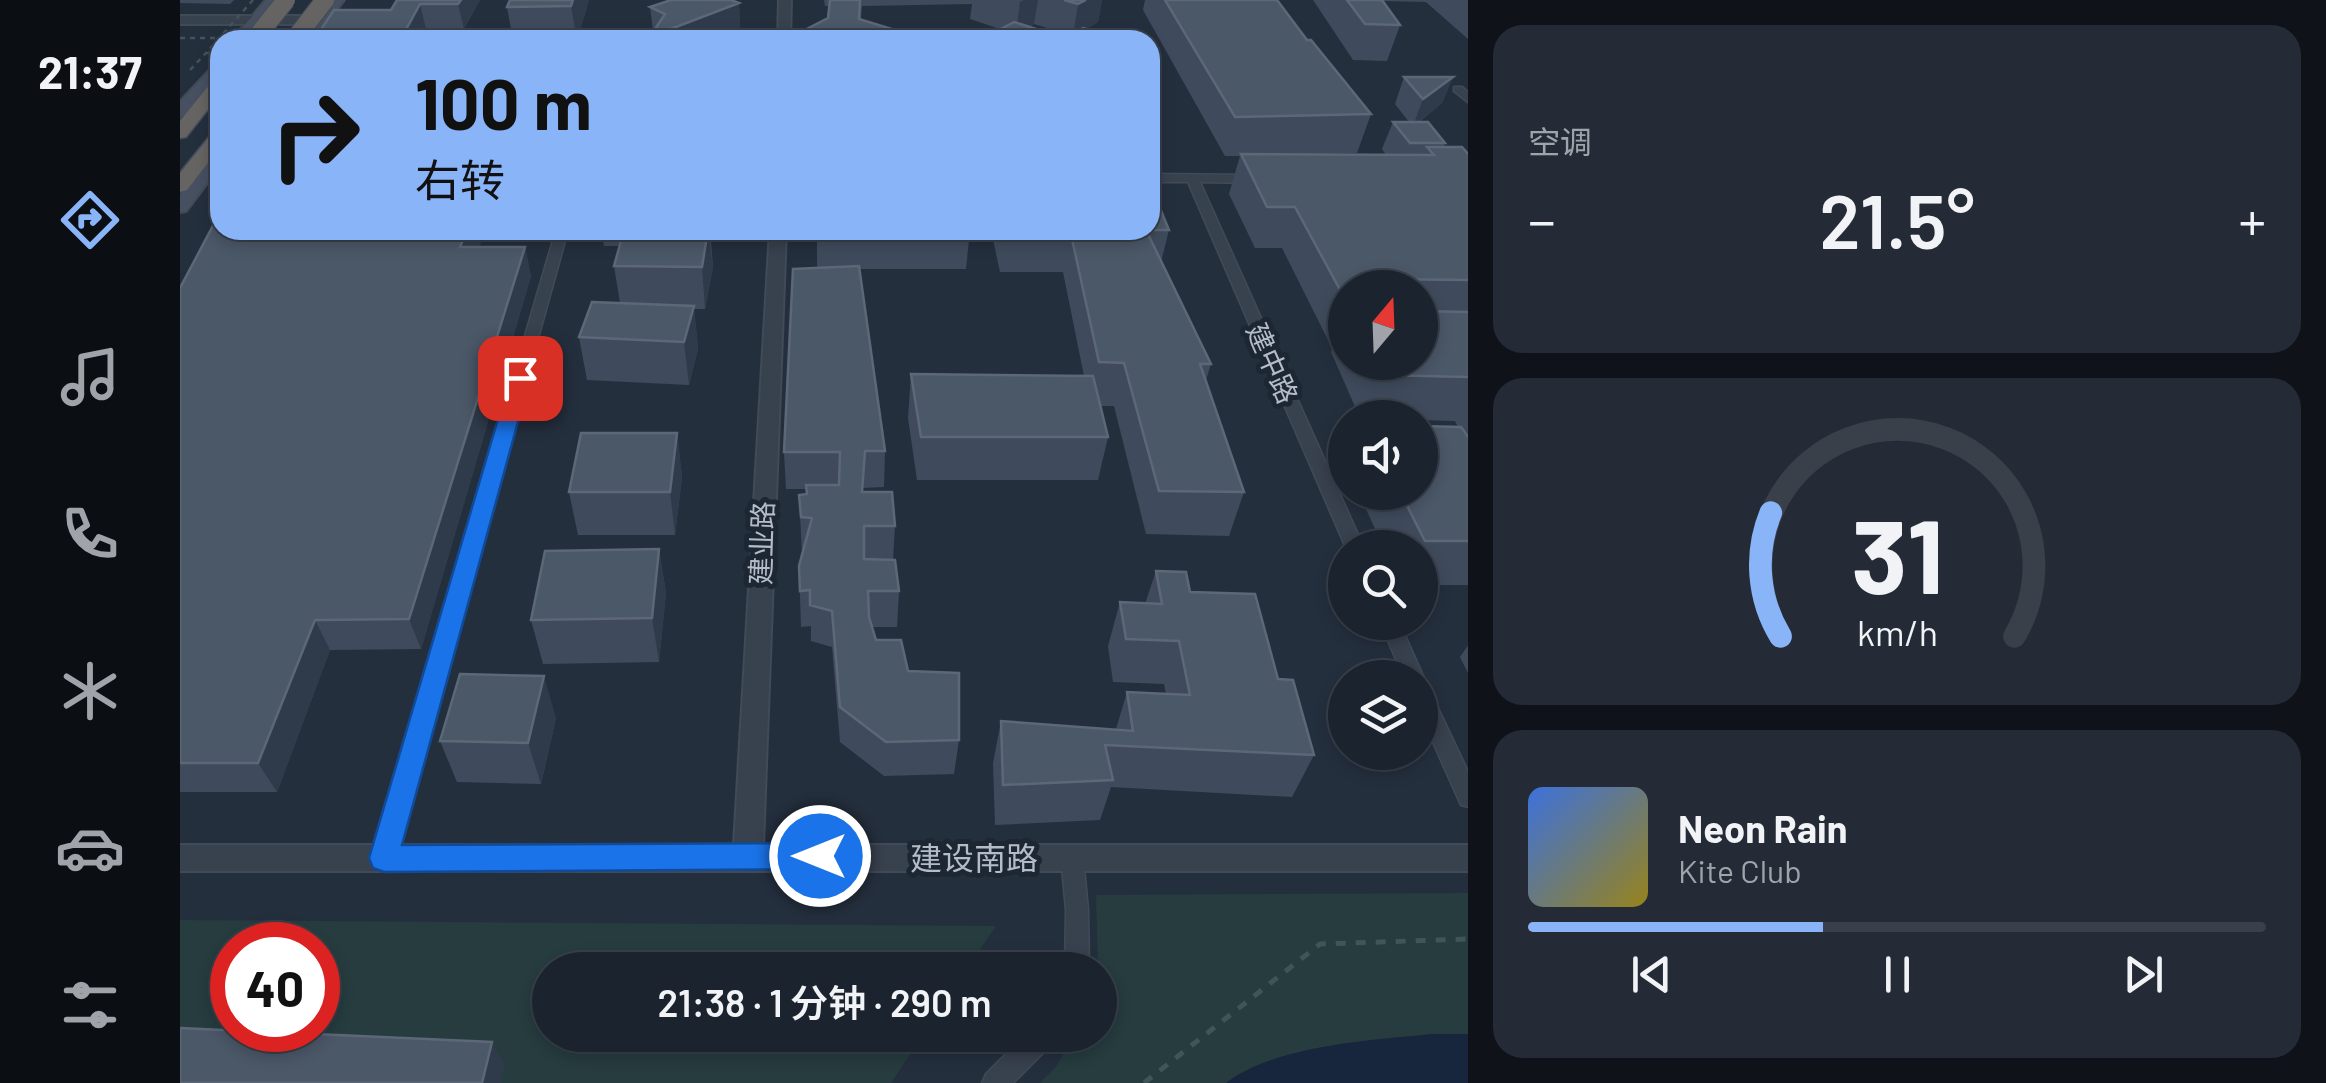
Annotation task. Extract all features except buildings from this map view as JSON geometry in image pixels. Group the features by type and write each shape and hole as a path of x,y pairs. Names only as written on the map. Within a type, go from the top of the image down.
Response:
{"highway":[{"path":"251,30 286,0"},
{"path":"302,30 324,0"},
{"path":"180,133 210,96"},
{"path":"180,186 210,148"}],"main road":[{"path":"250,30 273,0"},
{"path":"314,30 337,0"},
{"path":"180,112 210,75"},
{"path":"180,207 210,178"}],"street":[{"path":"784,30 786,0"},
{"path":"180,20 238,30"},
{"path":"180,29 210,30"},
{"path":"1458,88 1468,100"},
{"path":"1160,178 1271,178"},
{"name":"建中路","path":"1192,178 1347,530"},
{"path":"384,858 559,240"},
{"name":"建业路","path":"748,856 778,240"},
{"path":"1438,731 1468,798"},
{"path":"1072,857 1077,952"},
{"name":"建设南路","path":"180,858 1468,858"},
{"path":"995,1083 1026,1052"}],"path":[{"path":"226,30 253,0"},
{"path":"180,38 210,38"},
{"path":"190,70 210,48"},
{"path":"1144,1083 1320,944 1468,939"}],"green space":[{"path":"1468,893 1468,1034 1376,1039 1308,1050 1249,1069 1226,1083 1040,1083 1064,1052 1117,1052 1117,952 1098,952 1096,895"},
{"path":"180,920 996,926 978,952 532,952 532,1052 912,1052 891,1083 180,1083"}],"water":[{"path":"1431,1034 1468,1034 1468,1083 1226,1083 1270,1060 1296,1053"}],"route":[{"path":"520,378 384,858 820,856"}]}
